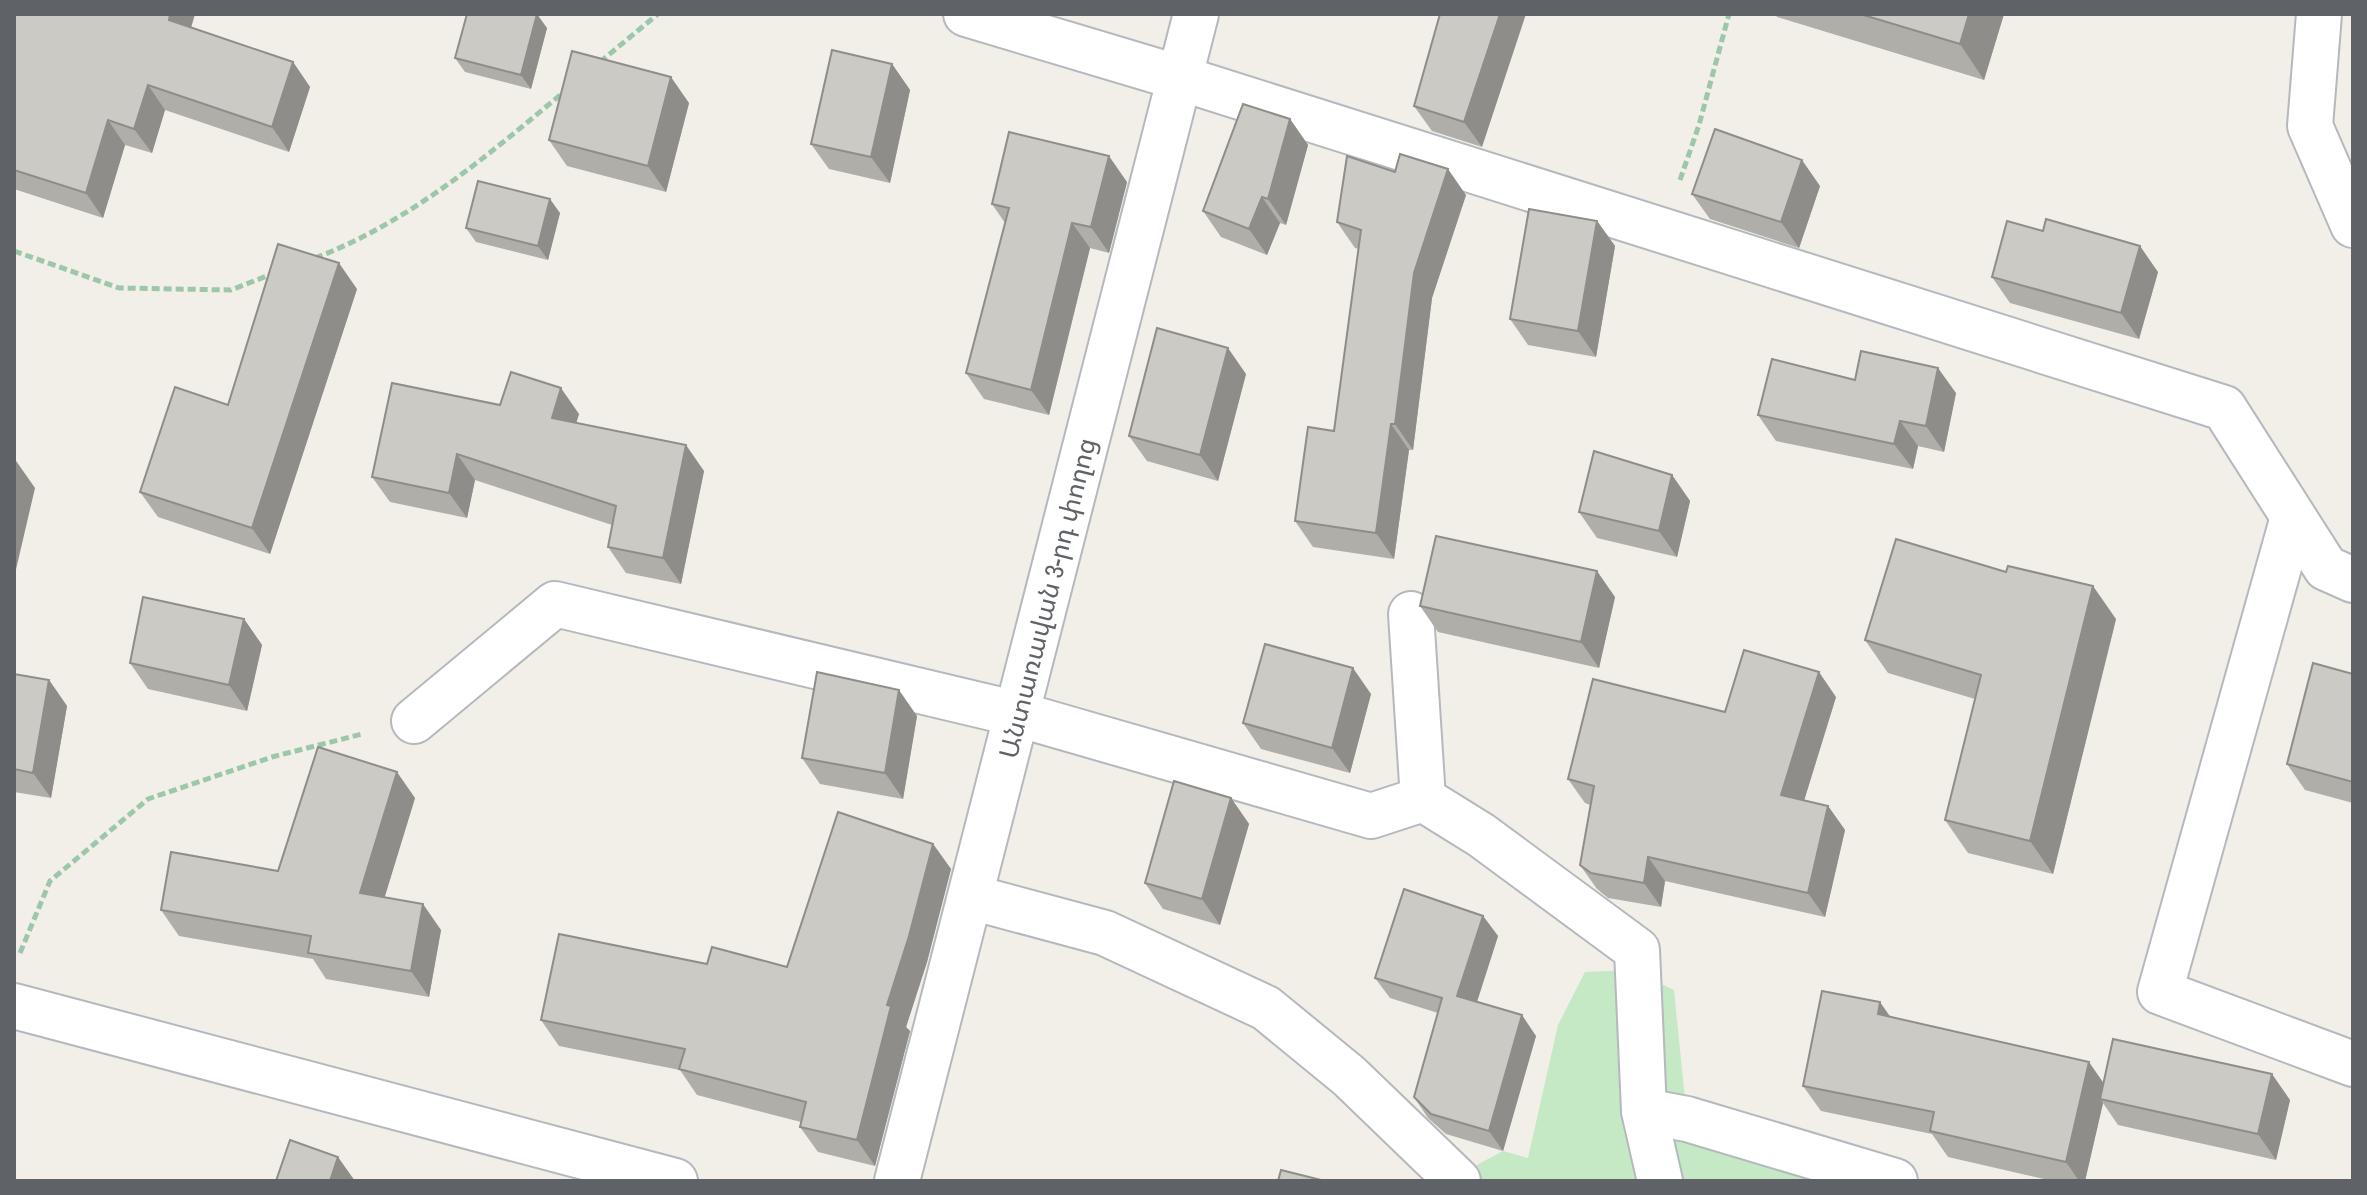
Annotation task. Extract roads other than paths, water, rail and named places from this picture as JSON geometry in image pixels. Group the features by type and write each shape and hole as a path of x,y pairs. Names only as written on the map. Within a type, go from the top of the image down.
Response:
{"street":[{"path":"966,14 1180,78 2224,408 2326,568 2353,580"},
{"name":"Անտառավան 3-րդ փողոց","path":"897,1181 1196,14"},
{"path":"2319,14 2310,126 2353,225"},
{"path":"2293,517 2160,992 2353,1064"},
{"path":"414,721 555,604 1017,714 1371,816 1423,799 1481,835 1637,950 1644,1111 1660,1181"},
{"path":"1411,614 1423,799"},
{"path":"971,897 1105,933 1266,1008 1349,1076 1458,1181"},
{"path":"14,1006 675,1181"},
{"path":"1644,1111 1687,1119 1895,1181"}]}
